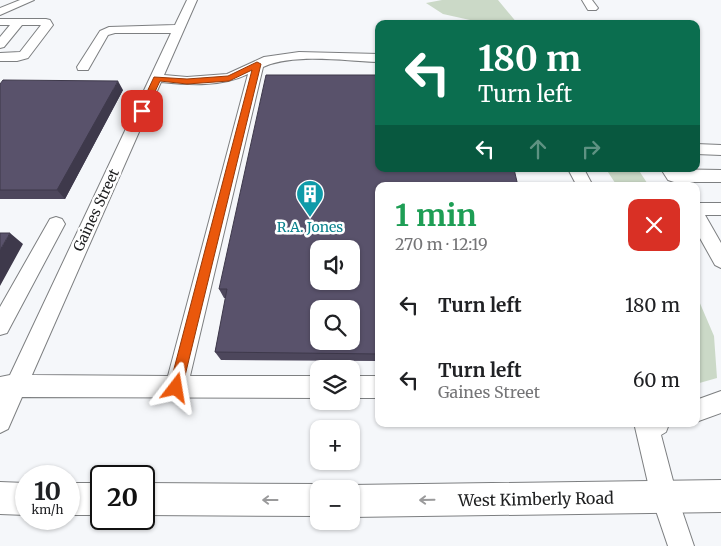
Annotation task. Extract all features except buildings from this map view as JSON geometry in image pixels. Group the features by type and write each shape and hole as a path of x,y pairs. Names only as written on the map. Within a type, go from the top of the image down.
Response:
{"main road":[{"name":"West Kimberly Road","path":"360,501 721,496"},
{"path":"0,498 15,498"},
{"path":"155,499 310,500"}],"street":[{"path":"0,12 29,0"},
{"name":"Gaines Street","path":"4,400 40,333 192,0"},
{"path":"0,22 46,22 47,25 24,55 0,57"},
{"path":"0,44 19,22"},
{"path":"83,67 104,32 113,29 180,29"},
{"path":"157,78 187,81 229,78 268,60 299,56 375,58"},
{"path":"176,388 257,64"},
{"path":"700,149 721,150"},
{"path":"671,172 674,176 721,176"},
{"path":"700,209 721,209"},
{"path":"700,222 721,260"},
{"path":"0,326 56,224"},
{"path":"4,400 176,388 310,387"},
{"path":"360,387 375,387"},
{"path":"700,410 721,402"},
{"path":"650,427 647,428 664,496 681,546"}],"green space":[{"path":"442,0 498,0 515,20 470,20 443,14 426,3"},
{"path":"608,172 640,172 646,182 614,182"},
{"path":"700,303 714,336 717,378 700,383"}],"place":[{"name":"R.A. Jones","path":"310,218"}],"route":[{"path":"142,111 157,78 187,81 229,78 257,64 176,388"}]}
